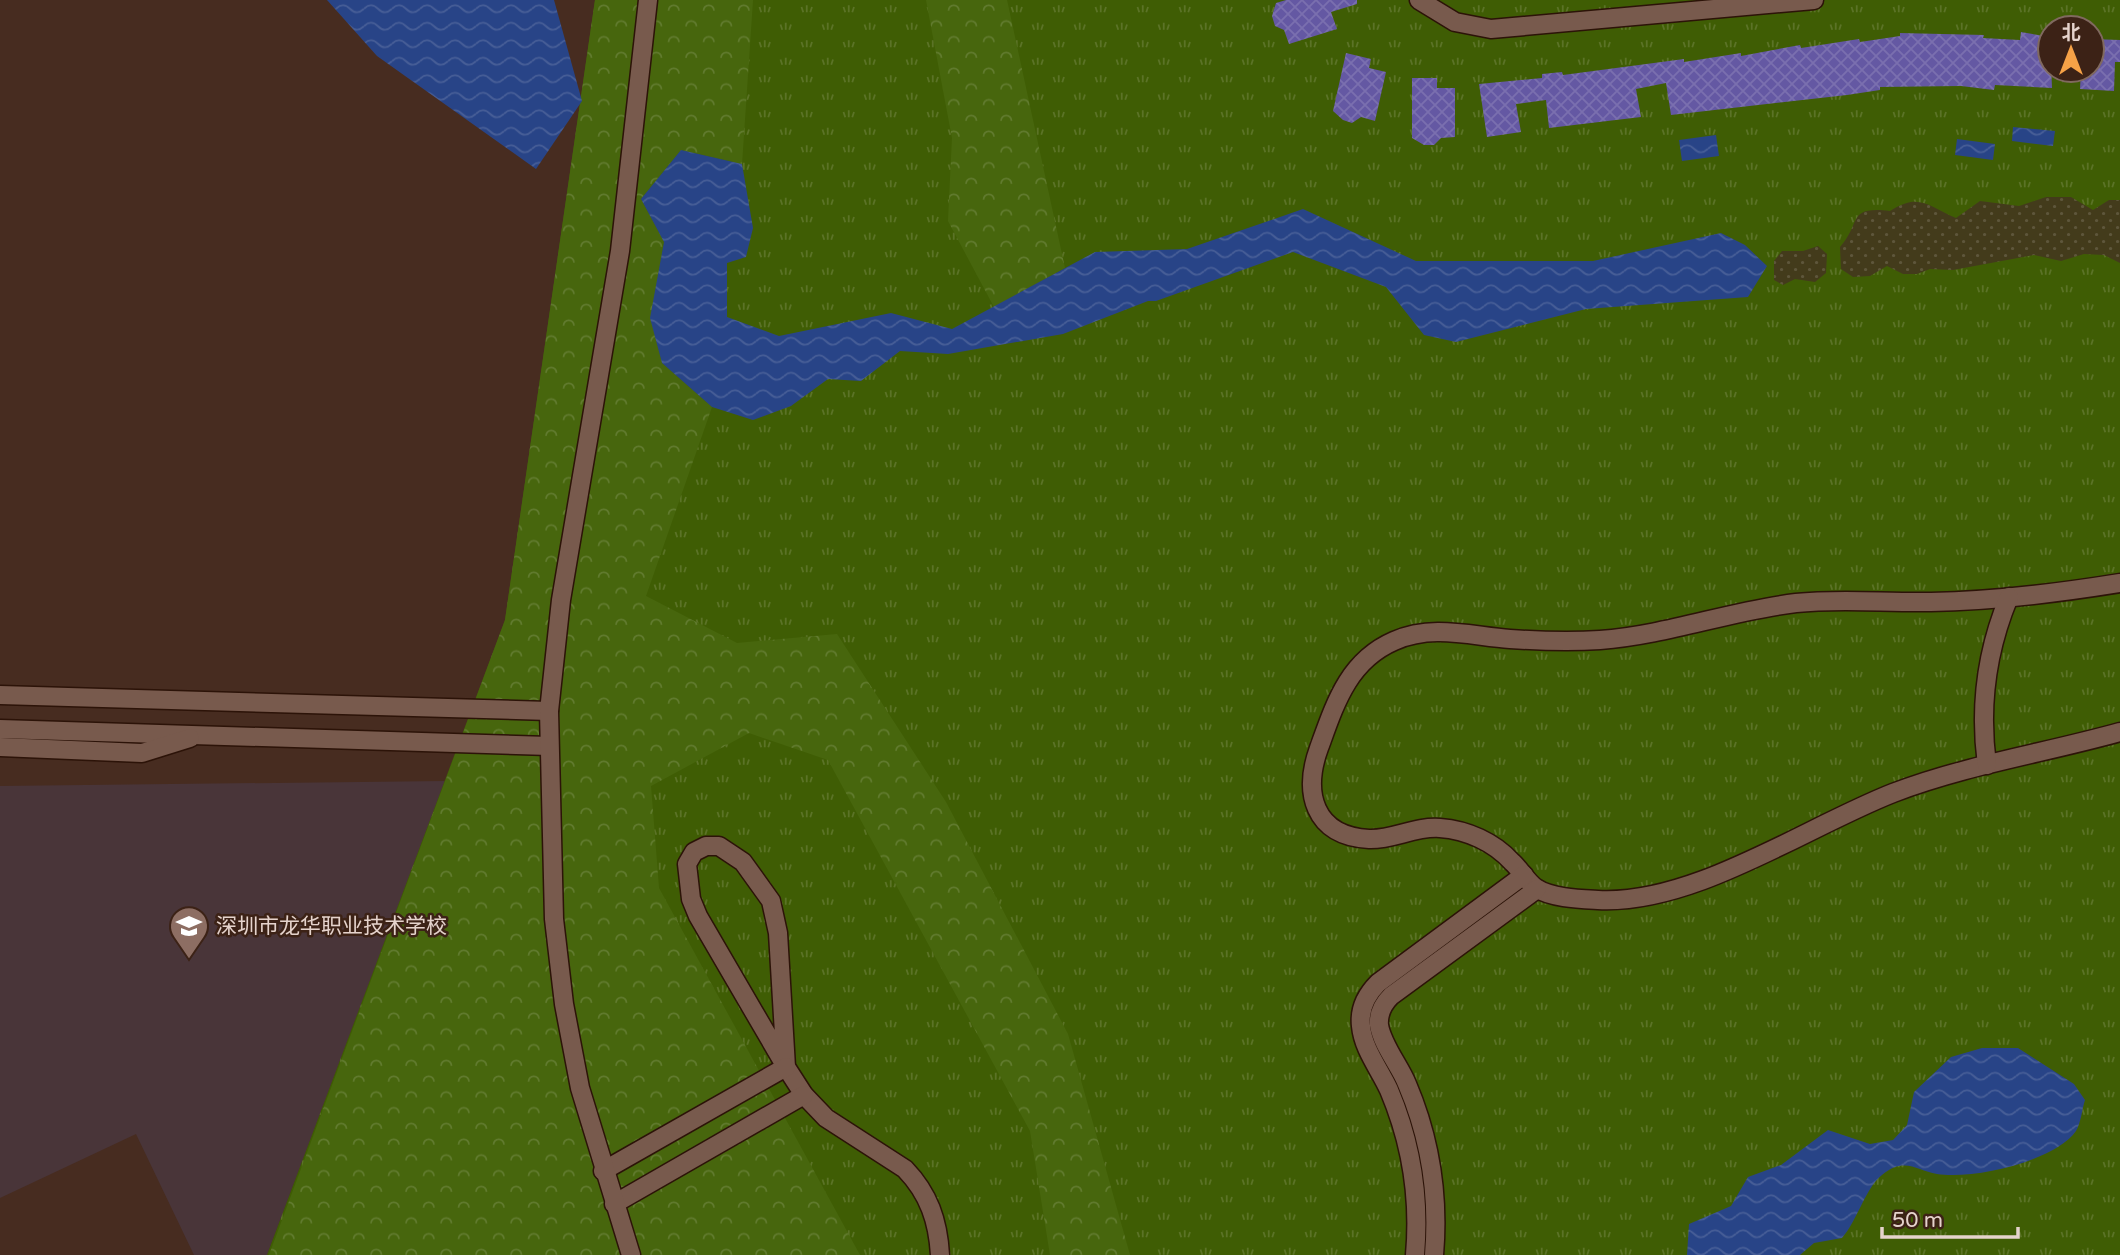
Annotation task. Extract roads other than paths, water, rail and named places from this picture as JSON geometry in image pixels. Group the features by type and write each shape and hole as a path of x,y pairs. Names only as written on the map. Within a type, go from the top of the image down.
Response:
{"street":[{"path":"631,1255 603,1171 580,1088 564,1004 554,919 549,712 561,600 620,251 648,0"},
{"path":"1419,0 1455,22 1490,29 1814,0"},
{"path":"1745,0 1769,3"},
{"path":"2120,583 2009,597 1938,602 1794,604 1670,631 1604,639 1537,641 1431,631 1392,642 1359,665 1342,689 1309,781 1312,800 1322,817 1337,829 1371,839 1438,828 1463,832 1487,842 1507,856 1537,889 1601,900 1665,893 1705,879 1897,792 1987,765 2120,732"},
{"path":"1987,765 1983,716 1985,679 1992,643 2009,597"},
{"path":"0,695 549,712"},
{"path":"0,729 549,746"},
{"path":"0,747 142,753 201,734"},
{"path":"786,1067 778,933 771,901 743,862 719,846 706,846 694,852 687,864 691,900 786,1067 804,1095 826,1118 905,1169 915,1180 936,1220 940,1255"},
{"path":"1415,1255 1415,1189 1406,1139 1390,1091 1362,1034 1361,1011 1365,999 1378,983 1524,875"},
{"path":"1434,1255 1434,1187 1424,1135 1407,1084 1380,1030 1380,1015 1391,996 1537,889"},
{"path":"603,1171 786,1067"},
{"path":"614,1204 804,1095"}],"water":[{"path":"327,0 554,0 582,101 536,169 377,56"},
{"path":"2013,127 2055,131 2053,146 2012,141"},
{"path":"1716,135 1719,156 1682,161 1679,140"},
{"path":"1957,139 1995,144 1993,160 1955,155"},
{"path":"681,150 742,164 753,228 746,257 727,263 727,317 779,336 891,313 952,329 1095,252 1187,249 1303,209 1416,261 1593,261 1721,233 1745,245 1767,266 1748,297 1586,309 1456,342 1424,335 1386,287 1293,252 1156,301 1148,301 1063,334 948,354 900,351 861,381 828,379 791,406 753,420 712,407 662,363 650,318 664,242 641,199"},
{"path":"1982,1048 2018,1048 2074,1084 2085,1100 2078,1128 2065,1142 2012,1166 1971,1174 1937,1174 1911,1166 1897,1166 1876,1180 1842,1238 1814,1243 1800,1255 1687,1255 1689,1224 1731,1206 1748,1177 1781,1165 1828,1130 1870,1144 1893,1140 1907,1125 1914,1092 1951,1057"}],"place":[{"name":"深圳市龙华职业技术学校","path":"189,960"}]}
